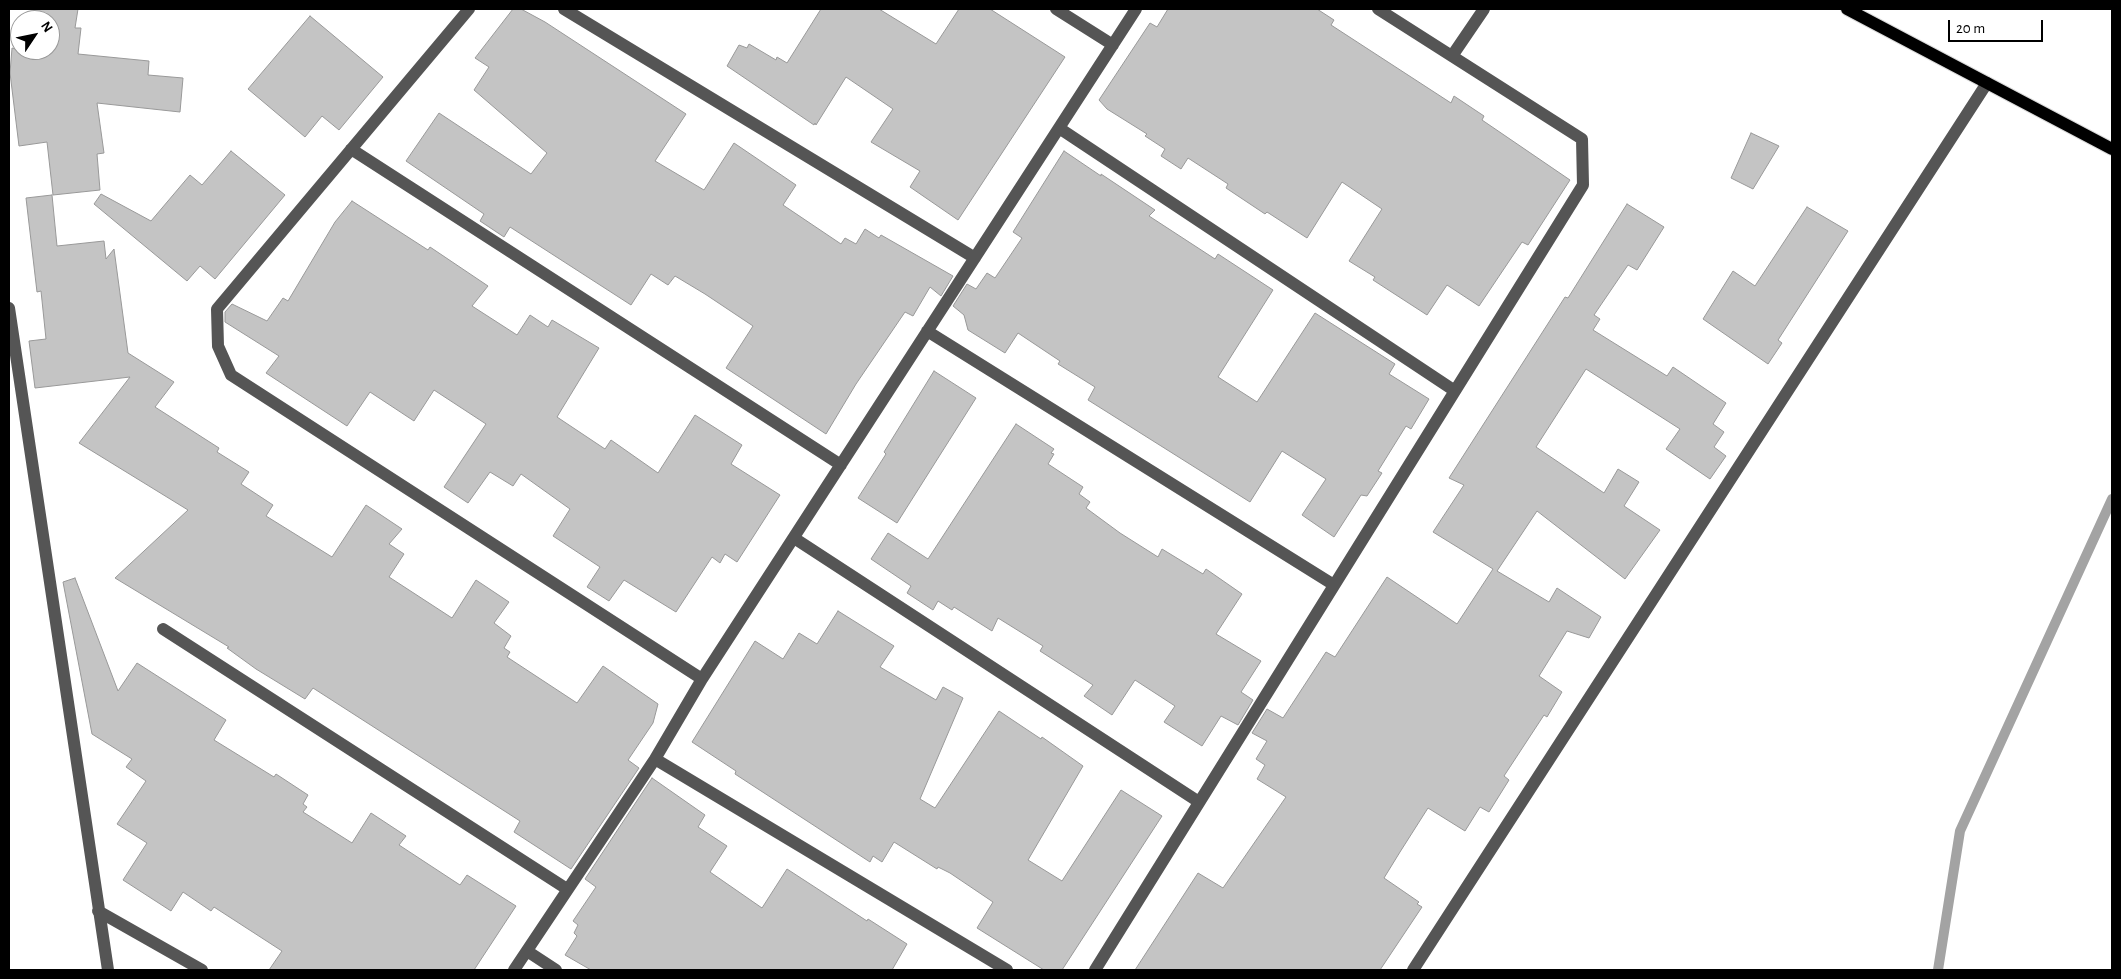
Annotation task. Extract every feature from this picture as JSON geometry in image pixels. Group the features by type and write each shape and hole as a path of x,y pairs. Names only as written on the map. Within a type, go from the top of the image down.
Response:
{"main road":[{"path":"1847,9 2112,149"}],"street":[{"path":"469,9 217,309 218,346 232,375 702,679"},
{"path":"564,9 975,258"},
{"path":"1056,9 1113,45"},
{"path":"514,970 655,759 702,679 1136,9"},
{"path":"1095,970 1583,185 1582,140 1378,9"},
{"path":"1452,56 1484,9"},
{"path":"1412,970 1987,83"},
{"path":"1059,128 1455,391"},
{"path":"351,149 841,465"},
{"path":"9,308 108,970"},
{"path":"927,331 1334,586"},
{"path":"794,538 1199,802"},
{"path":"163,629 567,889"},
{"path":"655,759 1007,970"},
{"path":"98,911 202,970"},
{"path":"526,951 556,970"}],"building":[{"path":"78,9 75,28 81,28 78,54 149,61 148,75 183,78 180,112 97,103 104,153 97,154 100,190 53,195 47,142 19,146 10,73 11,60 60,60 60,10 34,10"},
{"path":"513,9 521,9 545,22 686,114 655,161 704,190 734,143 796,185 783,205 841,244 845,238 856,244 865,229 879,238 881,235 953,276 941,296 930,287 913,316 905,312 856,384 826,434 726,368 753,326 705,294 675,276 668,285 651,274 631,305 510,227 504,237 480,221 484,214 406,161 439,113 531,174 547,153 474,90 489,67 475,58"},
{"path":"821,9 879,9 936,44 959,9 990,9 1065,57 958,220 910,187 920,171 871,142 893,109 846,77 816,125 815,123 814,125 727,66 739,45 747,48 749,44 776,60 777,57 787,63"},
{"path":"1168,9 1317,9 1334,20 1331,25 1451,103 1454,96 1484,116 1482,120 1570,180 1528,245 1522,242 1479,306 1447,285 1427,315 1373,280 1375,277 1349,261 1382,209 1342,182 1307,238 1267,212 1265,214 1226,188 1228,184 1188,158 1181,169 1161,156 1165,149 1145,136 1147,134 1107,109 1099,100 1150,23 1157,27"},
{"path":"310,16 383,77 339,130 322,116 305,137 248,89"},
{"path":"1751,133 1779,146 1753,189 1731,178"},
{"path":"231,151 285,195 215,279 200,266 187,281 94,204 101,194 151,221 190,175 202,185"},
{"path":"1064,151 1155,210 1149,216 1215,259 1218,254 1273,290 1218,377 1257,402 1315,313 1395,364 1389,374 1429,399 1411,429 1406,426 1378,471 1382,473 1367,496 1361,495 1334,537 1302,515 1326,479 1282,451 1250,502 1088,400 1095,387 1058,364 1060,361 1018,333 1005,353 968,330 964,315 953,306 967,284 976,289 987,273 995,278 1022,238 1013,232"},
{"path":"52,195 57,246 104,241 106,259 114,249 128,353 174,382 155,407 219,448 217,452 249,472 241,484 273,505 266,516 332,557 366,505 402,529 389,544 404,554 389,577 452,618 476,580 509,602 494,623 511,636 504,648 510,652 507,657 577,703 603,666 658,704 653,723 628,760 639,768 571,869 514,832 520,821 313,688 305,699 256,669 227,648 229,647 115,578 188,510 79,443 130,377 35,388 29,341 46,339 41,291 37,292 26,198"},
{"path":"352,201 428,250 430,247 488,286 472,306 517,335 530,315 548,327 552,320 599,348 557,417 605,449 611,440 658,473 695,415 742,445 731,464 780,495 737,562 725,554 720,563 712,557 676,612 624,580 609,601 587,587 600,567 553,536 570,509 521,474 513,486 490,472 468,503 444,487 486,424 434,390 414,421 370,392 347,426 266,373 279,356 225,322 225,312 232,304 267,321 283,298 288,301 335,222"},
{"path":"1627,204 1664,227 1637,270 1628,265 1594,315 1600,319 1593,330 1667,376 1673,367 1726,403 1713,424 1724,432 1714,447 1726,456 1710,479 1666,449 1680,429 1586,369 1536,447 1604,493 1618,469 1639,482 1624,506 1660,530 1625,579 1537,511 1497,571 1549,602 1557,588 1601,617 1589,638 1567,631 1539,676 1562,692 1547,717 1544,715 1504,776 1509,780 1489,812 1480,807 1465,831 1428,808 1400,852 1384,878 1419,902 1417,904 1422,907 1380,970 1135,970 1198,873 1223,888 1286,797 1257,779 1265,765 1256,759 1267,741 1252,733 1267,709 1283,718 1326,652 1335,657 1387,577 1457,624 1493,569 1433,532 1464,485 1449,478 1565,297 1568,298"},
{"path":"1807,207 1848,231 1778,340 1782,343 1768,364 1703,319 1733,271 1755,286"},
{"path":"934,371 976,398 897,523 858,498"},
{"path":"1016,424 1054,449 1051,453 1054,454 1048,464 1083,487 1079,494 1090,502 1086,508 1120,533 1158,557 1162,549 1203,574 1206,569 1242,594 1216,634 1261,661 1241,692 1253,700 1238,725 1221,716 1202,746 1164,722 1175,706 1135,680 1112,715 1084,696 1093,685 1040,651 1043,646 998,618 992,631 954,607 952,610 938,601 933,610 907,593 911,586 871,559 888,533 928,559"},
{"path":"75,578 118,691 137,663 226,720 214,740 274,777 276,774 308,795 303,804 307,807 303,812 352,843 371,813 406,836 399,845 460,885 467,875 516,906 474,970 269,970 282,951 214,907 211,911 183,892 171,911 123,880 147,843 117,824 146,781 126,767 132,759 92,734 63,582"},
{"path":"838,611 894,646 880,667 936,700 943,687 963,698 920,799 935,808 999,711 1041,739 1042,737 1083,766 1028,860 1062,881 1121,790 1162,816 1062,970 1044,970 977,928 993,902 950,873 938,867 937,869 894,842 882,862 873,856 870,862 735,774 736,771 692,742 755,641 783,659 799,633 817,644"},
{"path":"652,778 705,815 698,827 727,846 710,872 762,908 787,869 867,921 868,919 907,944 892,970 591,970 565,955 577,936 574,933 578,925 573,921 596,887 585,879"}],"waterway":[{"path":"1938,970 1960,831 2112,499"}]}
